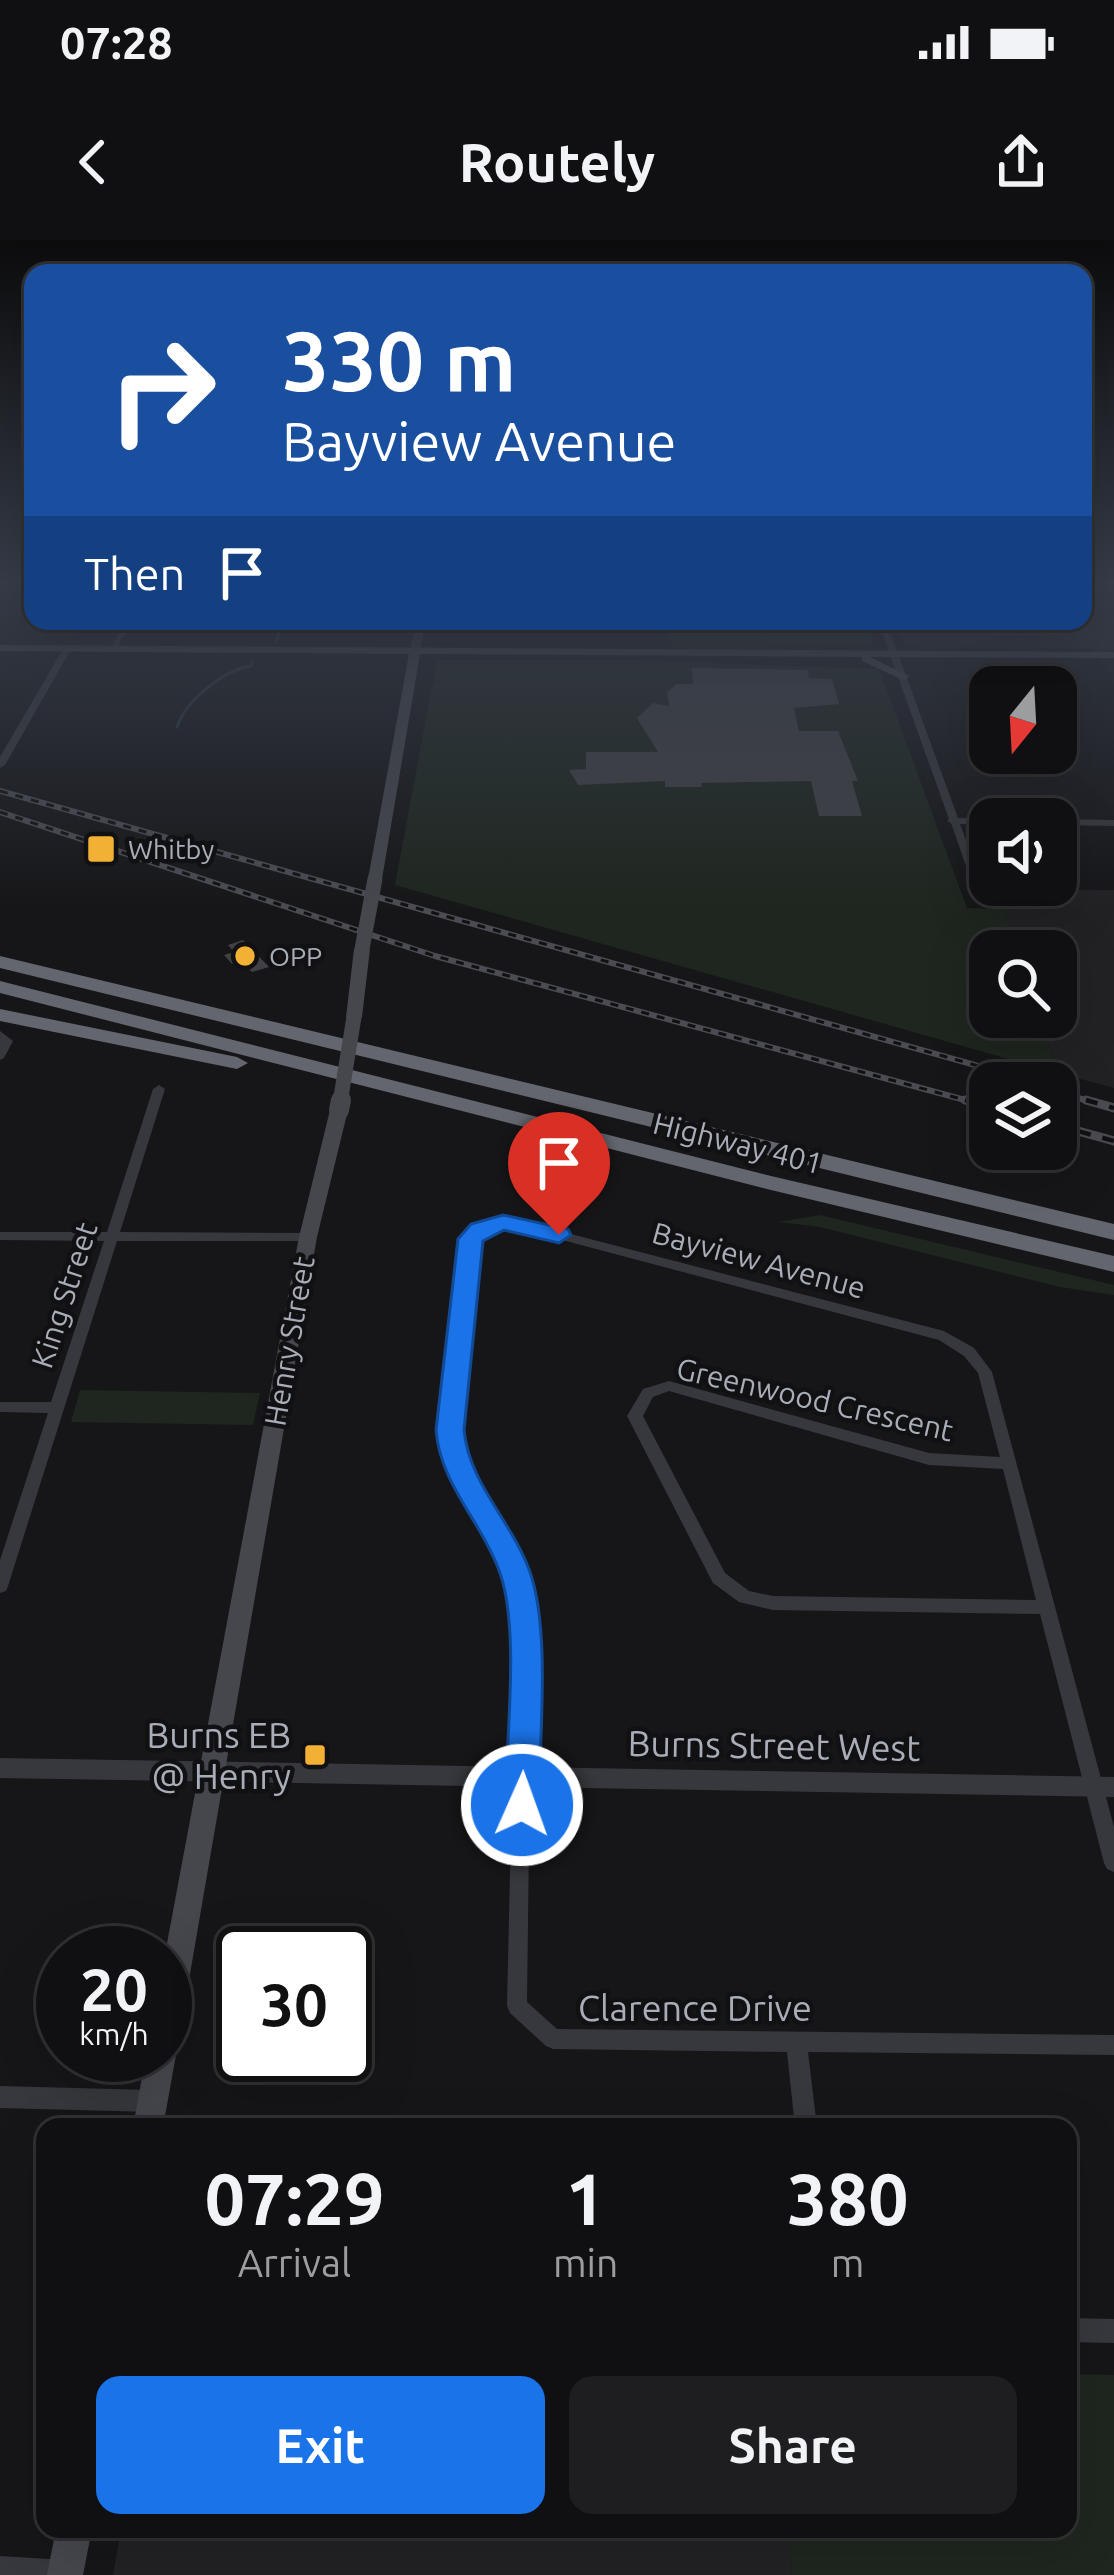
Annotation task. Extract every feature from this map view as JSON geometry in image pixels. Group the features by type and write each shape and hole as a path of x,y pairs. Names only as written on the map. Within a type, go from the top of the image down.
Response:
{"highway":[{"name":"Highway 401","path":"0,961 1114,1232"},
{"path":"59,976 194,991"},
{"name":"Highway 401","path":"0,987 770,1183 1114,1264"},
{"path":"2,1029 395,1095 770,1183"}],"main road":[{"name":"Henry Street","path":"184,1926 308,1237 339,1110 407,695"},
{"path":"151,2114 156,2082"},
{"path":"65,2574 72,2538"}],"street":[{"path":"0,765 40,695"},
{"path":"909,695 969,864"},
{"path":"952,821 969,821"},
{"path":"1077,822 1114,823"},
{"path":"0,1056 2,1029"},
{"name":"King Street","path":"0,1586 159,1089"},
{"name":"Bayview Avenue","path":"522,1777 524,1605 514,1568 452,1459 450,1430 471,1239 480,1229 517,1224 944,1336 969,1352 985,1372 1010,1463"},
{"path":"0,1236 308,1237"},
{"name":"Greenwood Crescent","path":"1010,1463 928,1459 669,1386 648,1393 635,1416 719,1578 746,1597 773,1603 1046,1607"},
{"path":"0,1407 56,1408"},
{"path":"1010,1463 1046,1607 1104,1787 1114,1863"},
{"name":"Burns Street West","path":"0,1768 1104,1787"},
{"name":"Clarence Drive","path":"522,1777 517,2006 553,2039 1114,2045"},
{"path":"796,2040 805,2118"},
{"path":"0,2097 151,2114"},
{"path":"1077,2330 1114,2331"},
{"path":"0,2570 65,2574"}],"shaded area":[{"path":"430,695 889,695 967,908 1004,909 1011,930 969,930 969,1038 1046,1038 1054,1062 1019,1062 395,885"},
{"path":"1077,890 1114,890 1114,1088 1077,1078 1077,1062 1054,1062 1046,1038 1077,1038 1077,930 1011,930 1003,906 1077,906"},
{"path":"820,1215 1114,1285 1114,1295 1060,1287 820,1227 779,1222"},
{"path":"80,1390 260,1393 253,1425 71,1422"},
{"path":"1077,2374 1114,2375 1114,2575 792,2575 790,2538 1077,2538"},
{"path":"119,2538 790,2538 792,2575 113,2575"}],"building":[{"path":"667,695 836,695 839,704 794,708 799,731 838,731 858,781 852,781 862,816 819,816 811,781 701,783 702,787 665,787 665,781 578,785 569,770 586,769 586,752 658,752 637,718 653,703 669,706"},
{"name":"OPP","path":"243,940 269,967 252,972 242,962 232,964 224,955 234,952 228,945"}],"waterway":[{"path":"177,727 200,695"}],"railway":[{"path":"0,791 969,1063"},
{"path":"0,812 435,956 966,1100"},
{"path":"1077,1098 1096,1103"},
{"path":"1086,1100 1114,1108"},
{"path":"1077,1131 1114,1141"}],"place":[{"name":"Whitby","path":"101,849"},
{"name":"OPP","path":"245,956"},
{"name":"Burns EB @ Henry","path":"315,1755"}],"route":[{"path":"522,1805 524,1605 514,1568 452,1459 450,1430 471,1239 480,1229 503,1222 559,1235"}]}
